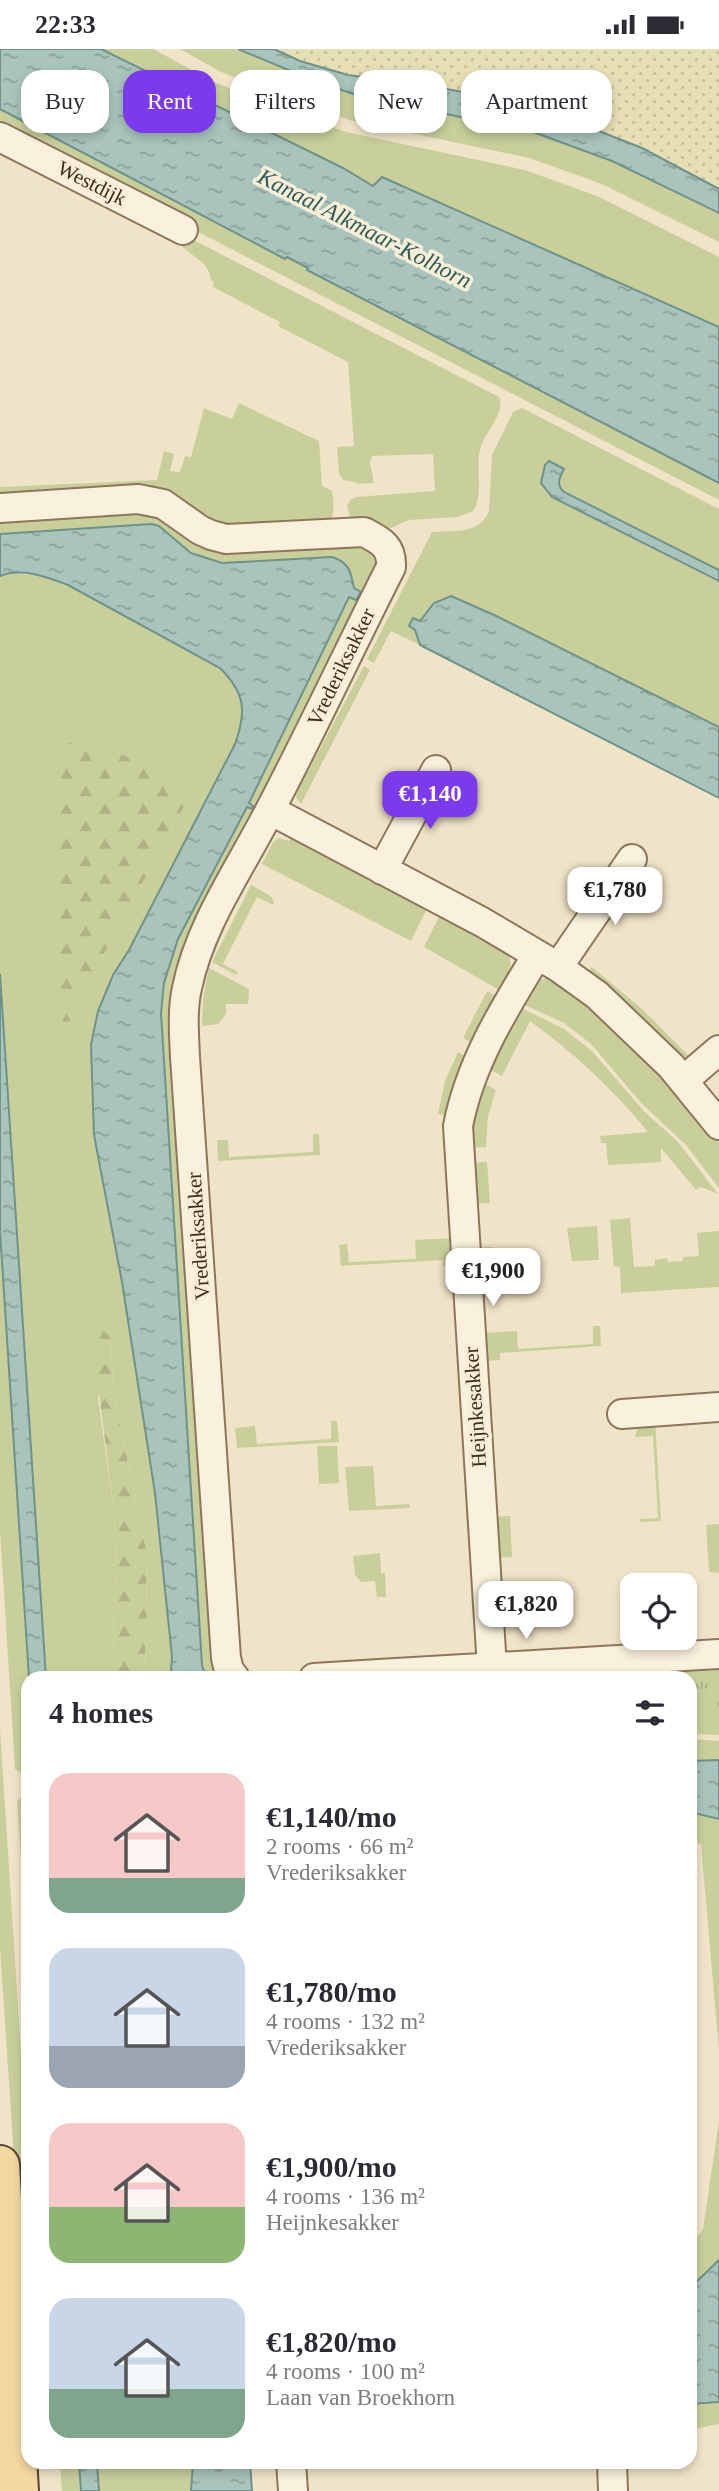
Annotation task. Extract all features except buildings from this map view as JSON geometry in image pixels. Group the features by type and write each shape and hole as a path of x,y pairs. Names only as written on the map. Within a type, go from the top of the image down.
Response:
{"main road":[{"path":"0,2165 19,2491"}],"street":[{"name":"Westdijk","path":"0,137 183,230"},
{"name":"Vrederiksakker","path":"0,508 138,499 163,504 211,535 226,538 364,532 388,547 391,557 391,567 270,810 211,921 186,988 183,1018 226,1658 230,1671"},
{"path":"382,870 436,770"},
{"path":"270,810 482,922 597,995 640,1034 684,1080 719,1125"},
{"path":"547,961 632,859"},
{"name":"Heijnkesakker","path":"492,1668 458,1126 469,1081 503,1010 547,961"},
{"path":"684,1080 719,1050"},
{"path":"622,1414 719,1407"},
{"path":"450,1671 719,1654"},
{"path":"291,2469 293,2491"},
{"path":"612,2469 613,2491"}],"shaded area":[{"path":"274,49 719,49 719,189 642,148 604,133 612,133 612,70 461,70 461,92 447,89 447,70 354,70 354,76 300,61"}],"green space":[{"path":"101,49 153,49 192,70 144,70"},
{"path":"180,49 235,49 290,70 230,70 230,75"},
{"path":"216,83 230,89 230,112 216,106"},
{"path":"340,89 354,94 354,121 340,117"},
{"path":"0,109 21,120 21,133 46,133 719,483 719,500 0,130"},
{"path":"447,114 461,117 461,133 536,133 612,161 719,213 719,242 602,184 529,158 411,133 447,133"},
{"path":"340,130 525,170 597,196 719,257 719,327 383,177 374,186 272,133 340,133"},
{"path":"139,212 499,397 498,415 483,440 479,454 478,496 473,511 458,517 408,520 387,530 352,522 347,506 350,500 356,497 435,491 433,454 372,456 370,463 374,483 357,484 343,480 339,473 337,447 354,446 348,362 278,326 280,322 213,287 214,282 204,264"},
{"path":"239,403 319,441 322,486 332,491 333,495 331,523 225,529 178,502 0,501 0,487 157,480 164,451 174,454 170,471 180,472 185,456 191,457 204,408 232,419"},
{"path":"522,408 719,509 719,570 564,492 559,484 563,469 548,462 545,490 552,497 719,581 719,727 456,597 431,608 423,617 415,630 420,645 391,631 374,663 367,659 432,532 465,530 485,519 489,511 492,455 513,412"},
{"path":"143,506 191,532 366,542 380,562 193,937 220,1671 204,1671 202,1665 161,1013 164,983 178,939 247,807 251,809 253,806 249,804 354,588 345,562 332,557 267,562 217,562 198,555 164,530 151,524 0,534 0,515"},
{"path":"8,573 43,576 68,585 220,668 235,686 241,703 241,722 235,744 129,950 113,975 98,1011 94,1135 122,1282 155,1493 171,1671 144,1671 147,1630 146,1550 113,1390 111,1338 98,1397 114,1511 116,1568 113,1636 116,1671 46,1671 0,974 0,576","holes":["57,760 188,799 103,956 75,1017 60,1018 57,1009"]},
{"path":"364,666 370,670 301,804 296,797 298,790"},
{"path":"83,740 154,770 167,778 188,799 103,956 75,1017 64,1022 57,1009 57,760 65,744"},
{"path":"292,834 429,905 411,941 262,864 273,842 278,838 289,841"},
{"path":"251,885 271,896 274,902 273,905 257,897 223,964 238,972 236,975 212,962"},
{"path":"442,911 452,917 450,922 508,951 510,967 501,991 424,947"},
{"path":"592,967 642,1009 692,1059 682,1066 584,975"},
{"path":"209,968 249,989 248,1004 226,1004 226,1014 218,1024 202,1026 203,998"},
{"path":"554,979 595,1009 688,1103 684,1107 704,1132 709,1129 719,1143 719,1188 686,1145 641,1103 591,1044 564,1023 518,1002 534,982"},
{"path":"487,991 498,997 474,1044 463,1038"},
{"path":"516,1005 564,1029 592,1051 643,1110 679,1143 718,1194 701,1187 696,1190 661,1148 661,1162 608,1165 606,1143 601,1143 600,1136 648,1132 592,1072 530,1021 502,1076 483,1066"},
{"path":"458,1052 467,1057 449,1116 438,1114 445,1081"},
{"path":"478,1080 496,1090 488,1116 486,1147 467,1148 468,1128 473,1128 479,1093"},
{"path":"313,1134 319,1134 320,1155 218,1161 217,1140 228,1140 229,1157 313,1152"},
{"path":"487,1162 490,1203 471,1204 469,1163"},
{"path":"630,1218 634,1267 655,1266 655,1260 667,1258 668,1262 683,1261 683,1257 699,1256 697,1233 719,1231 719,1287 621,1293 620,1267 614,1266 610,1220"},
{"path":"597,1226 599,1260 572,1261 567,1228"},
{"path":"0,1231 29,1671 21,1671 21,1773 15,1769 0,1530"},
{"path":"453,1238 455,1266 443,1266 443,1260 341,1266 339,1245 347,1244 349,1262 416,1259 415,1240"},
{"path":"493,1247 496,1288 477,1289 474,1248"},
{"path":"593,1326 600,1326 601,1346 500,1353 500,1360 481,1361 484,1333 517,1331 518,1349 593,1344"},
{"path":"101,1328 111,1338 113,1390 146,1550 147,1630 144,1671 116,1671 113,1636 116,1568 114,1511 92,1339"},
{"path":"655,1419 661,1521 640,1522 640,1519 658,1518 653,1436 635,1437 638,1426"},
{"path":"331,1421 337,1421 339,1442 237,1448 235,1428 255,1426 257,1444 331,1439"},
{"path":"317,1446 337,1446 339,1483 319,1484"},
{"path":"373,1466 376,1506 409,1504 410,1508 349,1511 345,1467"},
{"path":"510,1516 512,1557 493,1558 491,1517"},
{"path":"719,1524 719,1573 709,1572 706,1525"},
{"path":"380,1553 381,1573 385,1573 386,1597 377,1597 375,1581 361,1582 355,1575 353,1556"},
{"path":"719,1664 719,1735 697,1734 697,1671 606,1671"},
{"path":"719,1671 719,1711 697,1712 697,1672"},
{"path":"0,1729 21,2054 21,2265 0,1947"},
{"path":"697,1739 719,1741 719,1760 697,1761"},
{"path":"21,1798 21,1858 17,1801"},
{"path":"697,1814 719,1819 719,2051 701,1844 697,1843"},
{"path":"719,2121 719,2260 697,2281 697,2237 703,2229"},
{"path":"719,2402 719,2424 697,2429 697,2404"},
{"path":"60,2469 79,2469 81,2491 62,2491"},
{"path":"97,2469 193,2469 191,2491 99,2491"}],"water":[{"name":"Kanaal Alkmaar-Kolhorn","path":"0,49 101,49 144,70 123,70 123,133 216,133 216,106 230,112 230,133 272,133 373,186 382,177 719,327 719,483 46,133 109,133 109,70 21,70 21,120 0,109"},
{"path":"238,49 274,49 300,61 331,70 288,70"},
{"path":"340,73 354,76 354,94 340,89"},
{"path":"447,89 461,92 461,117 447,114"},
{"path":"536,133 604,133 642,148 719,189 719,213 612,161"},
{"path":"549,461 564,469 559,481 564,492 719,570 719,581 552,497 541,483 545,465"},
{"path":"151,524 159,526 191,553 222,563 332,557 346,565 354,588 361,592 356,600 349,597 249,803 253,806 252,809 247,807 178,939 164,983 161,1013 204,1671 171,1670 172,1657 155,1493 122,1282 94,1135 91,1045 98,1011 113,975 129,950 235,744 241,722 241,703 235,686 220,668 68,585 26,573 0,576 0,534"},
{"path":"451,596 719,727 719,798 420,645 415,630 409,626 413,618 420,621 434,603"},
{"path":"0,974 46,1671 29,1671 0,1231"},
{"path":"719,1760 719,1819 697,1814 697,1761"},
{"path":"719,2260 719,2402 697,2404 697,2281"},
{"path":"79,2469 97,2469 99,2491 81,2491"},
{"path":"193,2469 250,2469 252,2491 191,2491"}]}
